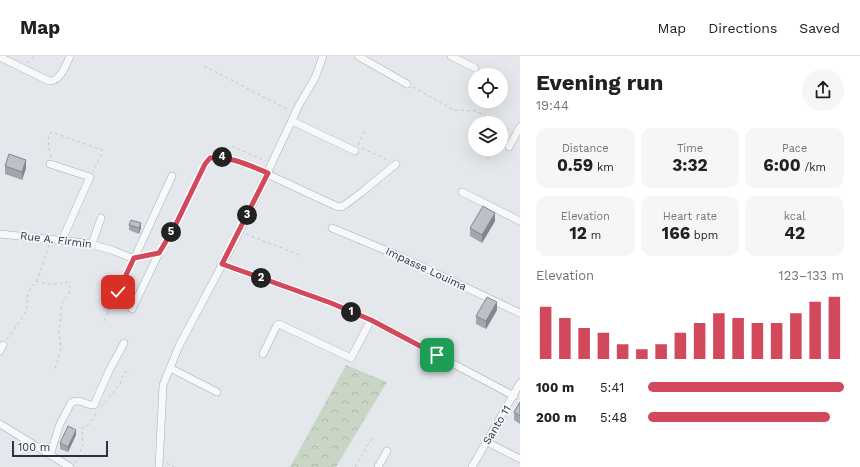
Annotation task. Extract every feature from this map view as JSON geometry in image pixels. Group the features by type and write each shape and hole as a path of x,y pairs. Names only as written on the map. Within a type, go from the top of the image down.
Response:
{"street":[{"path":"0,57 49,81 53,81 61,73 70,56"},
{"path":"159,467 163,384 179,346 240,231 295,113 315,78 323,56"},
{"path":"358,56 407,84"},
{"path":"451,56 475,68"},
{"path":"292,121 355,151"},
{"path":"510,147 520,127"},
{"path":"50,164 90,177 62,240"},
{"path":"267,173 336,206 342,207 396,164"},
{"path":"134,258 172,176"},
{"path":"462,192 520,221"},
{"path":"92,244 101,218"},
{"name":"Impasse Louima","path":"332,228 404,258 520,313"},
{"name":"Rue A. Firmin","path":"0,234 92,244 134,258"},
{"path":"132,309 159,253"},
{"path":"222,264 331,303 371,320 514,396"},
{"path":"262,354 277,325 279,324 351,358 371,320"},
{"path":"50,455 60,424 71,403 79,400 91,406 94,405 108,371 124,343"},
{"path":"170,368 217,392"},
{"name":"Santo 11","path":"472,467 514,396 520,383"},
{"path":"0,424 71,467"},
{"path":"487,442 520,459"},
{"path":"378,467 387,451"}],"path":[{"path":"19,66 28,62 34,56"},
{"path":"204,66 295,113"},
{"path":"407,84 454,110 477,111 485,116"},
{"path":"508,129 516,134"},
{"path":"365,130 358,146 396,164"},
{"path":"50,164 51,155 48,142 51,132 102,150 102,153 90,177"},
{"path":"232,146 272,163"},
{"path":"104,321 134,258 159,253 174,228 205,164 210,158 222,156 237,160 267,173"},
{"path":"240,231 302,256"},
{"path":"2,348 23,317 28,305 27,301 29,290 36,281 46,260 51,239"},
{"path":"36,281 49,284 69,283 69,294 63,301 61,307 61,320 58,332 61,349 55,369"},
{"path":"71,467 83,445 82,428 88,425 120,384 124,373 131,370"},
{"path":"355,467 373,436"},
{"path":"160,458 174,467"}],"green space":[{"path":"346,365 387,382 336,467 290,467"}],"building":[{"path":"9,154 26,160 22,172 5,166"},
{"path":"483,206 495,213 482,235 470,228"},
{"path":"131,220 141,223 139,228 129,225"},
{"path":"487,297 497,302 486,321 476,316"},
{"path":"520,402 520,416 514,412"},
{"path":"68,426 76,430 68,447 60,443"}],"route":[{"path":"118,292 134,258 159,253 174,228 205,164 210,158 222,156 237,160 268,173 222,264 331,303 371,320 437,355"}]}
